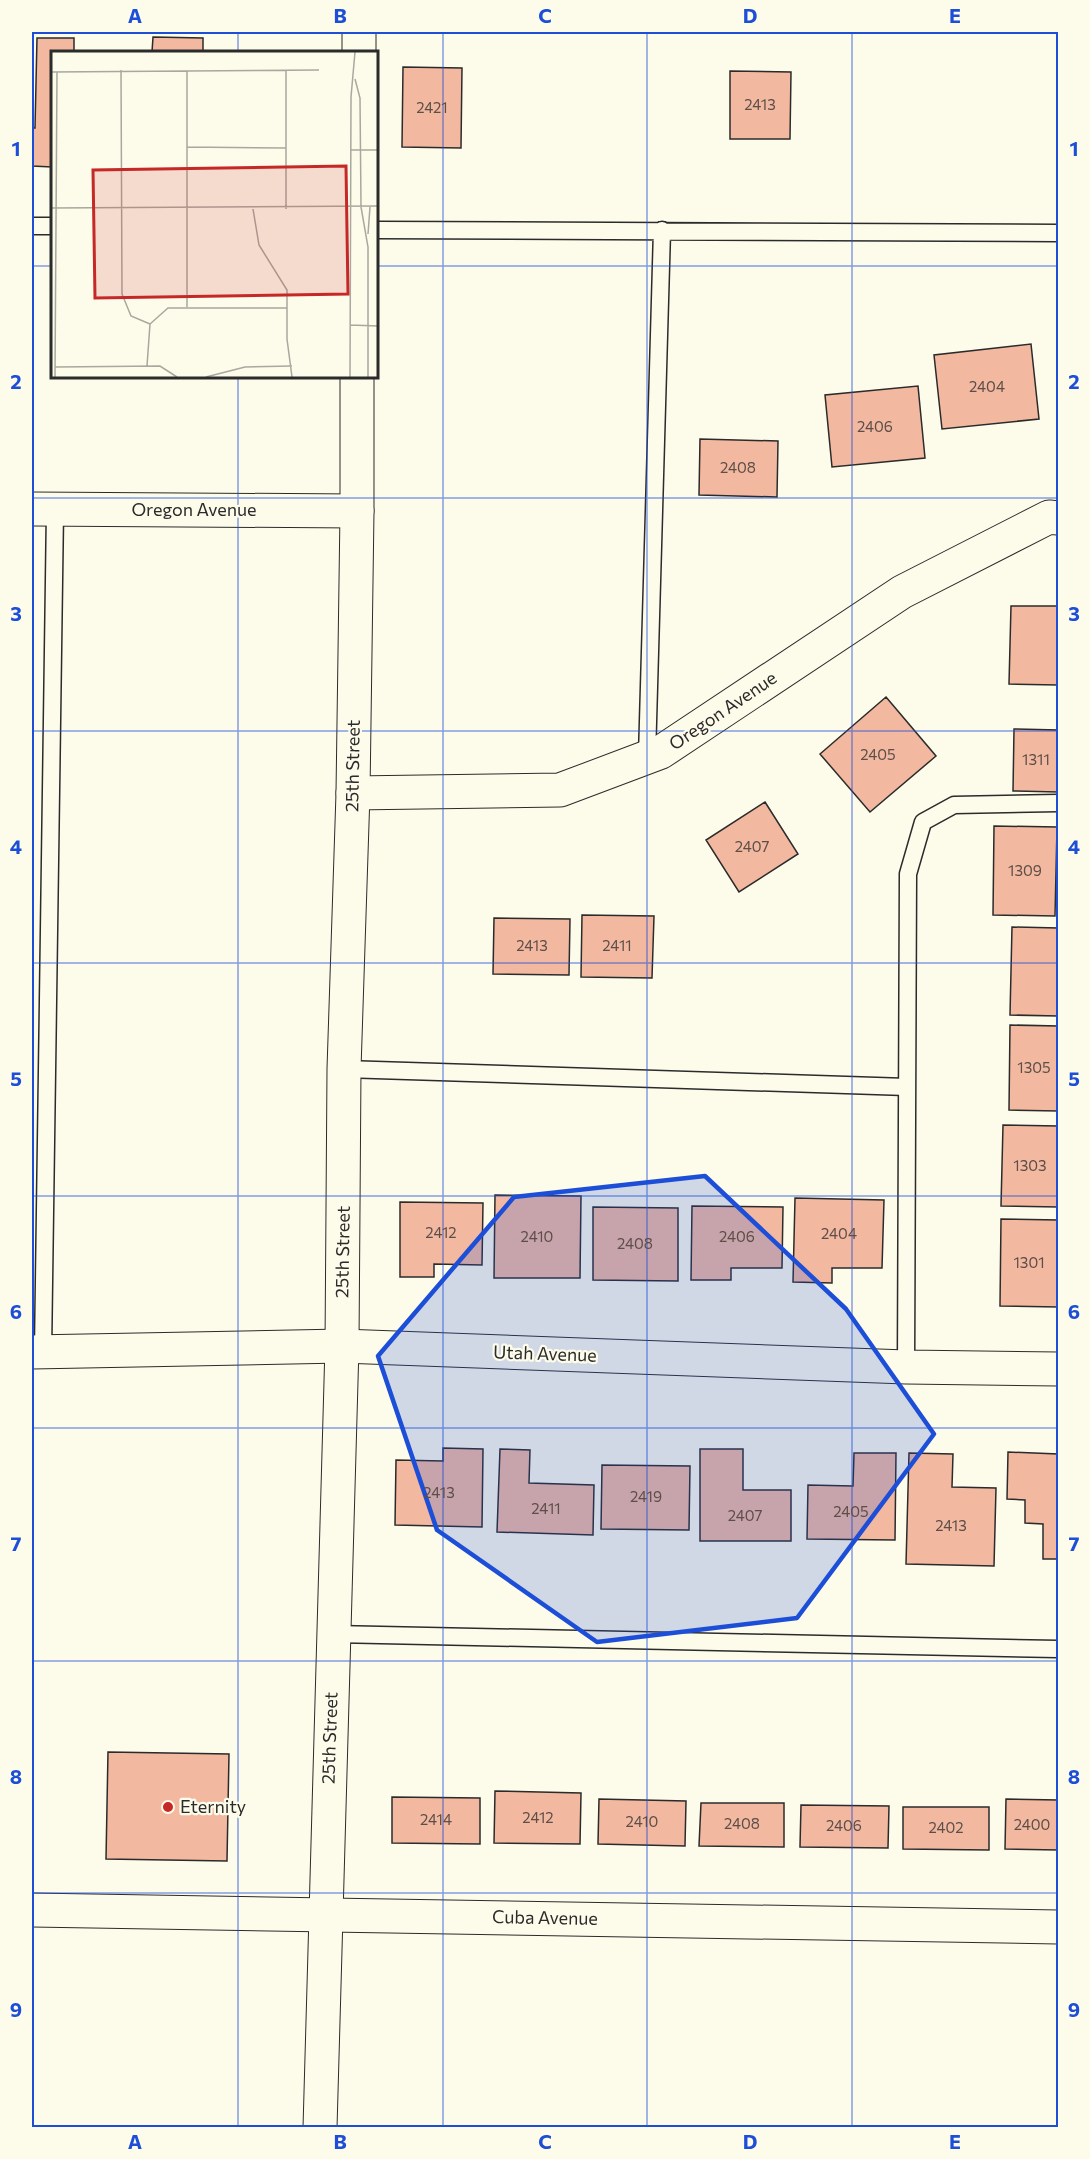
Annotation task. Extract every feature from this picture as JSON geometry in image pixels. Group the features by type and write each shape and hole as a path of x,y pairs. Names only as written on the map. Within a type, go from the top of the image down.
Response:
{"street":[{"path":"359,32 359,51"},
{"name":"25th Street","path":"320,2127 342,1346 345,1069 353,792 357,378"},
{"name":"Oregon Avenue","path":"43,509 357,511"},
{"name":"Oregon Avenue","path":"353,792 560,790 647,758 661,752 902,592 1049,518 1059,518"},
{"name":"Utah Avenue","path":"37,1352 342,1346 906,1367 1059,1370"},
{"name":"Cuba Avenue","path":"32,1910 1059,1927"}],"lane":[{"path":"32,226 51,226"},
{"path":"378,230 1059,234"},
{"path":"647,758 662,230"},
{"path":"37,1352 43,509"},
{"path":"906,1367 908,874 923,822 954,805 1059,803"},
{"path":"345,1069 907,1087"},
{"path":"333,1634 1059,1649"}],"highlighted area":[{"path":"705,1176 846,1309 934,1434 797,1618 597,1642 437,1530 378,1356 514,1197"}],"building":[{"path":"153,37 203,38 203,51 152,51"},
{"path":"37,38 74,38 74,51 51,51 51,167 32,166 32,128 35,128"},
{"path":"403,67 462,68 461,148 402,147"},
{"path":"730,71 791,72 790,139 730,139"},
{"path":"1031,344 1039,419 942,429 934,355"},
{"path":"918,386 925,458 832,467 825,395"},
{"path":"700,439 778,441 777,497 699,495"},
{"path":"1011,606 1058,606 1058,685 1009,684"},
{"path":"886,697 936,756 870,812 820,754"},
{"path":"1014,729 1058,730 1058,792 1013,791"},
{"path":"765,802 798,854 739,892 706,840"},
{"path":"994,826 1057,827 1055,916 993,915"},
{"path":"582,915 654,916 652,978 581,977"},
{"path":"494,918 570,919 569,975 493,974"},
{"path":"1012,927 1058,928 1058,1016 1010,1015"},
{"path":"1010,1025 1058,1026 1058,1111 1009,1110"},
{"path":"1003,1125 1058,1126 1058,1207 1001,1206"},
{"path":"495,1195 581,1196 580,1278 494,1278"},
{"path":"795,1198 884,1200 882,1268 832,1268 832,1283 793,1282"},
{"path":"400,1202 483,1203 482,1265 434,1264 434,1277 400,1277"},
{"path":"692,1206 783,1207 782,1268 731,1268 731,1280 691,1280"},
{"path":"593,1207 678,1208 678,1281 593,1280"},
{"path":"1001,1219 1058,1220 1058,1307 1000,1306"},
{"path":"443,1448 483,1449 482,1527 395,1525 396,1460 443,1461"},
{"path":"500,1449 530,1450 529,1483 594,1485 593,1535 497,1532"},
{"path":"700,1449 743,1449 743,1490 791,1490 791,1541 700,1541"},
{"path":"1008,1452 1058,1454 1058,1559 1043,1559 1043,1524 1025,1523 1025,1500 1007,1499"},
{"path":"854,1453 896,1453 895,1540 807,1539 808,1485 853,1486"},
{"path":"909,1453 953,1454 952,1487 996,1488 994,1566 906,1564"},
{"path":"602,1465 690,1466 689,1530 601,1529"},
{"name":"Eternity","path":"108,1752 229,1754 227,1861 106,1859"},
{"path":"495,1791 581,1793 580,1844 494,1843"},
{"path":"392,1797 480,1798 480,1844 392,1843"},
{"path":"599,1799 686,1801 685,1846 598,1844"},
{"path":"1006,1799 1058,1800 1058,1850 1005,1849"},
{"path":"701,1803 784,1803 784,1847 699,1846"},
{"path":"801,1805 889,1806 888,1848 800,1847"},
{"path":"903,1807 989,1807 989,1850 903,1849"}],"place":[{"name":"Eternity","path":"168,1807"}]}
